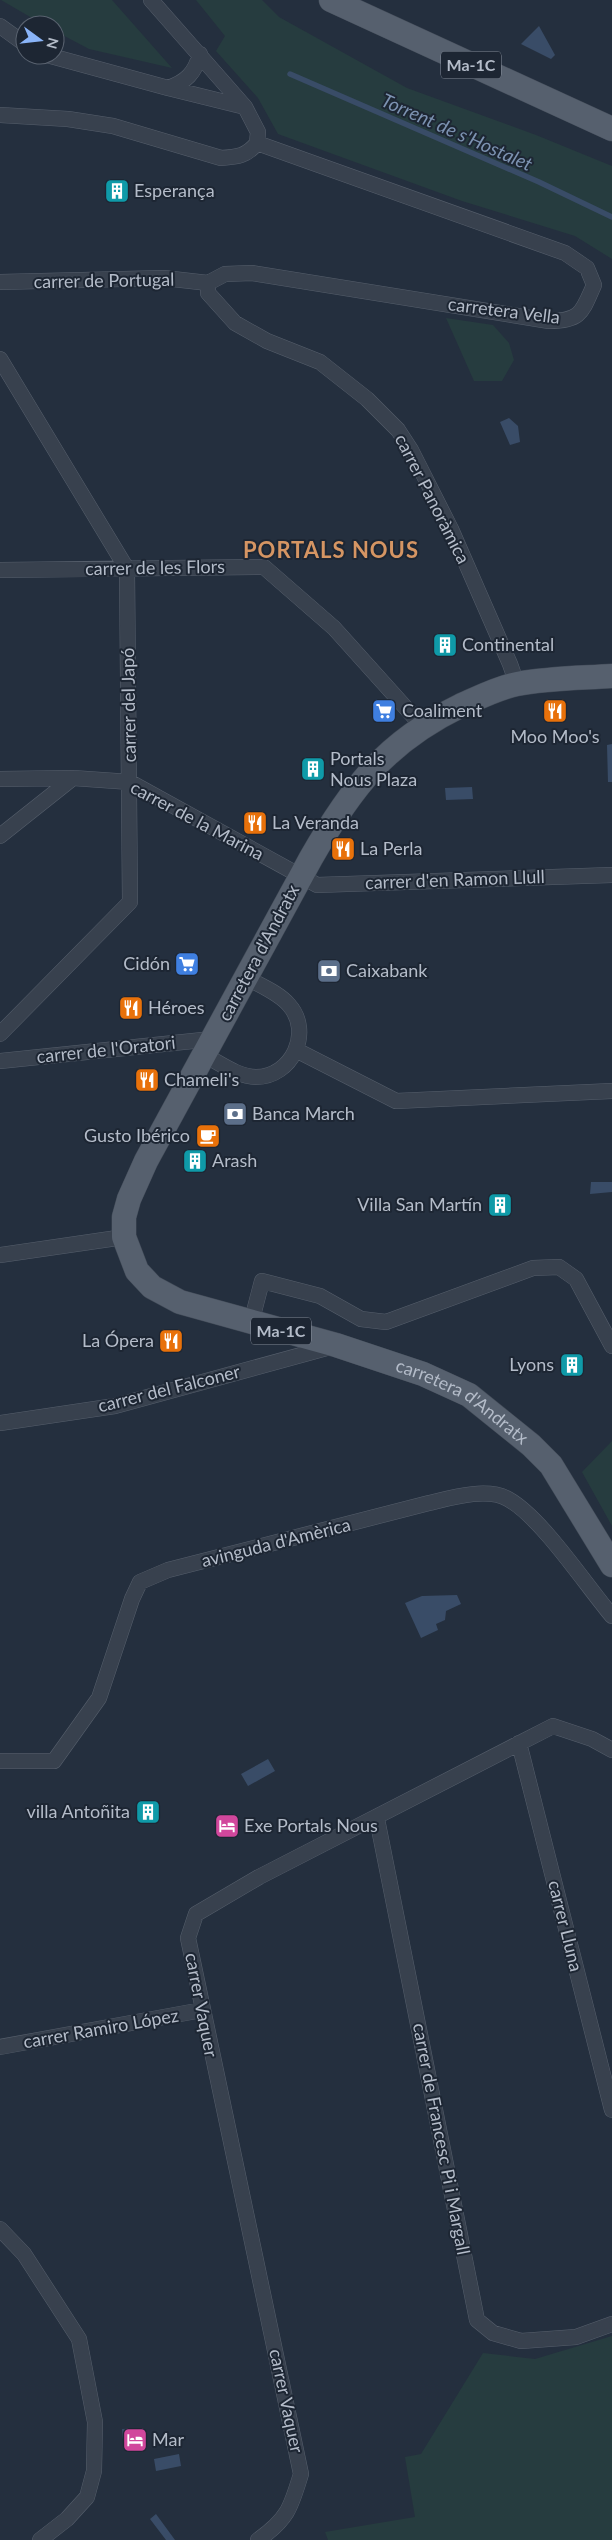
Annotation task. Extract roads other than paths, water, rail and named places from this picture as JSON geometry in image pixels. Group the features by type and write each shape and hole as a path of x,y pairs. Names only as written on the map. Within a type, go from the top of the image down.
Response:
{"main road":[{"name":"Ma-1C","path":"331,0 612,129"},
{"name":"carretera d'Andratx","path":"612,676 517,684 470,702 406,738 361,780 335,816 300,877 137,1179 124,1217 124,1237 137,1271 161,1293 180,1302 336,1345 444,1382 490,1410 531,1445 551,1466 612,1565"}],"street":[{"path":"0,115 68,120 114,126 221,158 236,157 249,152 257,143 258,132 245,107 151,0"},
{"path":"0,26 15,37"},
{"path":"168,88 188,78 197,67 200,54"},
{"path":"65,60 245,107"},
{"name":"carretera Vella","path":"208,283 226,274 252,273 549,321 566,321 583,311 594,285 587,268 565,253 257,143"},
{"name":"carrer de Portugal","path":"0,282 164,278 208,283"},
{"name":"carrer Panoràmica","path":"208,283 208,293 235,323 267,341 320,362 367,400 398,430 411,450 450,529 510,664 517,684"},
{"path":"0,359 127,569"},
{"name":"carrer de les Flors","path":"0,570 264,567 334,628 423,727"},
{"name":"carrer del Japó","path":"0,1034 130,902 127,569"},
{"path":"0,836 73,778"},
{"name":"carrer de la Marina","path":"0,779 73,778 130,782 300,877"},
{"name":"carrer d'en Ramon Llull","path":"300,877 318,885 612,874"},
{"path":"208,1047 237,1073 256,1077 269,1075 283,1068 296,1050 300,1030 294,1012 282,998 247,978"},
{"name":"carrer de l'Oratori","path":"0,1061 208,1047"},
{"path":"296,1050 396,1101 612,1091"},
{"path":"0,1255 124,1237"},
{"path":"251,1323 262,1281 320,1296 360,1319 386,1322 533,1268 559,1267 576,1279 612,1346"},
{"name":"carrer del Falconer","path":"0,1423 115,1406 336,1345"},
{"name":"avinguda d'Amèrica","path":"0,1761 54,1761 99,1698 132,1599 140,1582 168,1570 429,1502 483,1494 507,1498 534,1521 612,1616"},
{"name":"carrer Vaquer","path":"258,2540 280,2524 293,2500 301,2474 188,1938 196,1914 259,1877 377,1819 553,1726 592,1739 612,1750"},
{"name":"carrer Lluna","path":"518,1743 612,2110"},
{"name":"carrer de Francesc Pi i Margall","path":"377,1819 477,2320 493,2333 522,2341 576,2337 612,2324"},
{"name":"carrer Ramiro López","path":"0,2047 202,2010"},
{"path":"0,2229 24,2254 79,2339 95,2422 94,2471 87,2497 67,2519 40,2540"}],"water":[{"path":"539,26 555,55 551,59 521,44"},
{"path":"509,418 518,426 520,442 510,445 500,422"},
{"path":"612,744 612,782 608,782 607,745"},
{"path":"472,787 473,799 446,800 445,788"},
{"path":"591,1182 612,1182 612,1192 590,1194"},
{"path":"457,1595 461,1604 446,1611 445,1620 436,1624 438,1630 421,1638 405,1603 422,1596"},
{"path":"268,1759 275,1771 248,1786 241,1774"},
{"path":"143,2428 144,2448 124,2450 122,2429"},
{"path":"179,2454 181,2466 156,2471 154,2459"},
{"path":"156,2514 175,2540 166,2540 150,2519"}],"waterway":[{"name":"Torrent de s'Hostalet","path":"290,74 539,182 612,217"}],"place":[{"name":"Esperança","path":"117,191"},
{"name":"Continental","path":"445,645"},
{"name":"Coaliment","path":"384,711"},
{"name":"Moo Moo's","path":"555,711"},
{"name":"Portals Nous Plaza","path":"313,769"},
{"name":"La Veranda","path":"255,823"},
{"name":"La Perla","path":"343,849"},
{"name":"Cidón","path":"187,964"},
{"name":"Caixabank","path":"329,971"},
{"name":"Héroes","path":"131,1008"},
{"name":"Chameli's","path":"147,1080"},
{"name":"Banca March","path":"235,1114"},
{"name":"Gusto Ibérico","path":"208,1136"},
{"name":"Arash","path":"195,1161"},
{"name":"Villa San Martín","path":"500,1205"},
{"name":"La Ópera","path":"171,1341"},
{"name":"Lyons","path":"572,1365"},
{"name":"villa Antoñita","path":"148,1812"},
{"name":"Exe Portals Nous","path":"227,1826"},
{"name":"Mar","path":"135,2440"}],"district":[{"name":"PORTALS NOUS","path":"331,550"}]}
